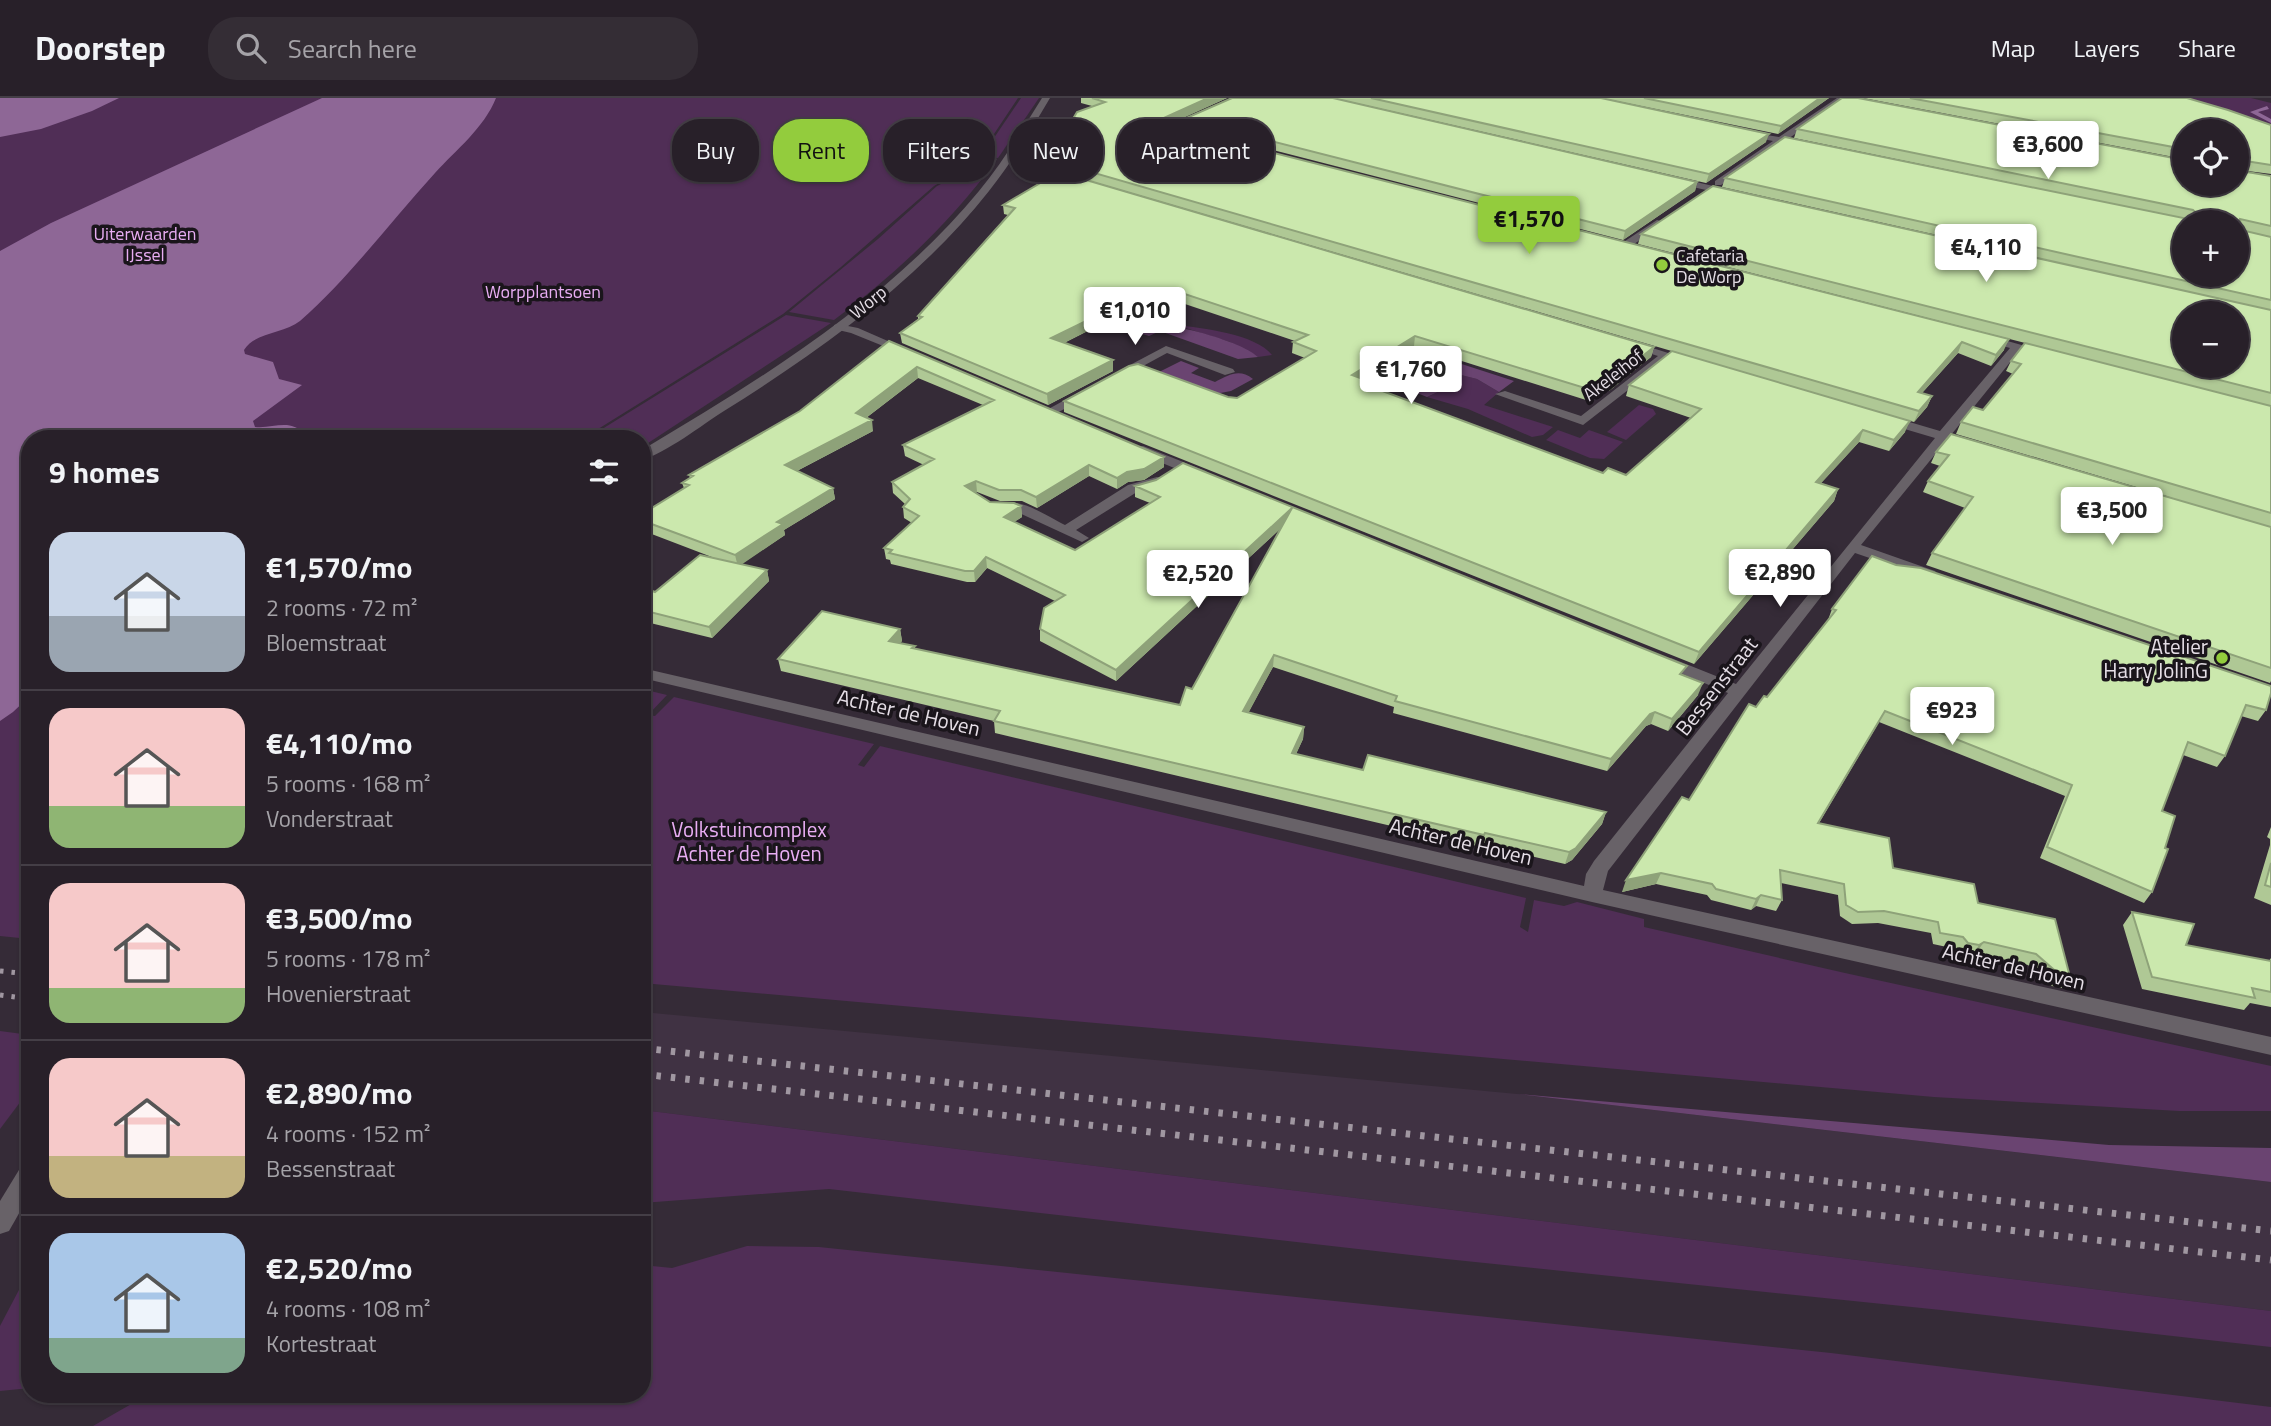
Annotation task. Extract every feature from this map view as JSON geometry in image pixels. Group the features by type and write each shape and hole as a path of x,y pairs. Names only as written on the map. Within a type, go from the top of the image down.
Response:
{"street":[{"name":"Worp","path":"651,451 764,382 838,327 935,243 975,202 1007,160 1046,98"},
{"path":"1189,119 1240,98"},
{"path":"1699,195 1840,98 1854,101"},
{"path":"1740,132 1821,148"},
{"path":"1007,160 1089,184"},
{"path":"1661,177 1749,197"},
{"path":"1615,242 1632,246 1668,216"},
{"path":"838,327 862,333 924,359"},
{"path":"1977,335 2057,356"},
{"path":"1614,339 1706,367"},
{"name":"Bessenstraat","path":"1592,895 1596,874 1601,866 1852,547 2017,346"},
{"path":"1111,379 1166,349 1229,372"},
{"name":"Akeleihof","path":"1501,394 1583,421 1666,355"},
{"path":"1049,412 1098,385"},
{"path":"1878,417 1983,448"},
{"path":"1123,443 1220,482"},
{"path":"1066,530 1133,488 1149,486 1181,466"},
{"path":"986,503 997,508 1017,508 1083,538"},
{"path":"1852,547 1944,579"},
{"path":"1655,657 1739,691"},
{"name":"Achter de Hoven","path":"651,675 1592,895 2271,1046"},
{"path":"0,1223 21,1187"}],"shaded area":[{"path":"0,98 119,98 92,111 41,129 0,137"},
{"name":"Uiterwaarden IJssel","path":"322,98 496,98 477,129 318,304 300,321 262,336 244,350 245,354 273,362 279,379 302,385 253,421 255,427 288,425 300,430 21,430 21,704 0,721 0,251 51,223"},
{"path":"1151,325 1207,334 1238,345 1258,357 1238,359 1160,331 1149,336 1136,332"},
{"path":"1434,356 1514,381 1499,392 1477,379 1441,370 1438,373 1450,381 1442,390 1427,397 1402,387 1401,381 1408,372"},
{"path":"1181,361 1199,368 1191,373 1215,382 1239,373 1253,379 1231,391 1215,394 1153,375"},
{"path":"651,1013 1517,1094 2271,1182 2271,1311 651,1111"},
{"path":"1517,1094 2109,1145 2271,1148 2271,1182"}],"green space":[{"name":"Worpplantsoen","path":"52,98 1018,98 995,132 995,119 883,119 883,182 941,182 783,314 596,430 21,430 21,938 0,936 0,116"},
{"path":"1021,98 1039,98 1025,119 1009,119 1009,142 998,158 995,158 995,136"},
{"path":"2184,98 2251,98 2271,103 2271,126"},
{"path":"945,182 980,182 901,266 834,320 789,312 878,239 937,186"},
{"path":"786,315 831,323 651,441 651,430 601,430"},
{"path":"1176,325 1241,337 1254,342 1272,355 1258,357 1230,342"},
{"path":"1441,370 1477,379 1499,392 1484,405 1553,427 1543,435 1532,437 1468,409 1427,397 1442,390 1449,381 1437,372"},
{"path":"1639,405 1653,409 1656,414 1626,440 1607,432"},
{"path":"1558,430 1580,438 1589,430 1623,442 1604,459 1590,458 1546,440"},
{"path":"651,691 667,695 651,712"},
{"name":"Volkstuincomplex Achter de Hoven","path":"674,697 874,744 858,765 864,767 880,746 1526,898 1520,927 1528,932 1534,900 1564,906 1577,902 1644,919 1644,927 2271,1066 2271,1111 2179,1111 1934,1097 651,984 651,715 655,716"},
{"path":"0,1031 21,1034 21,1101 0,1129"},
{"path":"651,1111 2271,1311 2271,1347 1446,1259 829,1189 651,1202"},
{"path":"747,1246 819,1247 1831,1353 2271,1407 2271,1426 93,1426 133,1403 651,1403 651,1266 672,1268"},
{"path":"21,1286 21,1389 0,1391 0,1326"}],"building":[{"path":"1092,98 1208,98 1165,119 1117,119 1117,180 1103,176 1103,119 1073,119 1077,112 1105,102"},
{"path":"1232,98 1333,98 1697,182 1625,231 1274,142 1274,119 1184,119"},
{"path":"1371,98 1601,98 1769,134 1709,174"},
{"path":"1644,98 1820,98 1781,126"},
{"path":"1842,98 1858,98 2172,158 2172,196 2249,196 2249,172 2271,176 2271,226 2249,221 2249,210 2193,210 1797,129"},
{"path":"1910,98 2187,98 2271,125 2271,165 2249,162 2249,119 2172,119 2172,147"},
{"path":"1785,137 2172,216 2172,278 1725,178"},
{"path":"1274,153 2009,339 1996,355 1962,342 1918,392 1932,396 1919,411 1125,182 1274,182"},
{"path":"1042,182 1093,182 1654,347 1612,380 1603,377 1588,389 1415,336 1352,375 1374,383 1369,386 1603,473 1608,468 1626,475 1701,409 1629,385 1672,351 1910,421 1894,440 1863,430 1816,482 1838,489 1699,652 1064,401 1129,366 1138,364 1237,398 1316,351 1293,342 1308,335 1176,291 1154,302 1137,296 1051,338 1113,360 1047,394 900,333 922,317 918,316 1015,208 1003,205"},
{"path":"1713,186 2230,301 2172,301 2172,368 1641,234"},
{"path":"2249,232 2271,237 2271,300 2213,287 2249,287"},
{"path":"2249,305 2271,310 2271,393 2212,378 2249,378"},
{"path":"889,341 1164,457 1144,469 1127,472 1117,478 1089,465 1036,497 1021,490 999,490 976,481 965,486 990,502 1021,506 1004,517 1075,550 1160,497 1135,486 1156,480 1183,463 1687,666 1680,674 1703,683 1672,719 1655,712 1650,714 1611,759 1395,701 1397,696 1274,655 1243,711 1304,727 1292,753 1363,770 1368,755 1606,812 1576,848 1569,852 1485,833 1484,835 994,721 1000,711 778,659 822,611 900,629 889,641 915,646 912,648 1180,705 1186,687 1192,689 1292,508 1116,670 1040,629 1044,608 1065,595 986,557 974,571 965,571 889,553 892,550 884,548 919,516 903,507 910,499 892,482 934,459 903,445 994,400 917,367 856,413 872,420 785,465 833,488 777,522 783,524 735,555 651,524 651,508 689,485 682,483 693,476 689,475 800,411"},
{"path":"2025,343 2271,406 2271,513 1961,422 1973,407 1983,410 2021,364 2011,361"},
{"path":"1951,434 2271,527 2271,668 1932,553 1973,497 1928,481 1949,455 1936,452"},
{"path":"700,555 767,570 709,627 651,612 651,590 655,592"},
{"path":"1872,556 1896,565 1921,568 2271,686 2266,710 2246,705 2225,756 2188,742 2162,811 2175,816 2165,848 2168,849 2152,892 2047,847 2072,785 1885,711 1818,823 1889,838 1893,868 1974,884 1978,903 2055,919 2070,977 2060,975 2036,954 1984,942 1979,945 1968,943 1963,937 1940,933 1938,922 1884,911 1858,912 1846,905 1844,884 1780,870 1782,900 1761,895 1756,899 1716,889 1712,884 1661,873 1626,880 1682,797 1689,800 1749,704 1756,707 1764,696 1767,697 1836,610 1832,609"},
{"path":"2271,863 2271,887 2265,885"},
{"path":"2132,912 2194,924 2186,945 2271,961 2271,992 2252,988 2255,998 2152,977"}],"waterway":[{"path":"2267,108 2253,112 2271,121"}],"railway":[{"path":"0,971 21,973"},
{"path":"0,995 21,998"},
{"path":"651,1049 2271,1231"},
{"path":"651,1075 2271,1260"}],"place":[{"name":"Cafetaria De Worp","path":"1662,265"},
{"name":"Atelier Harry JolinG","path":"2222,658"}]}
